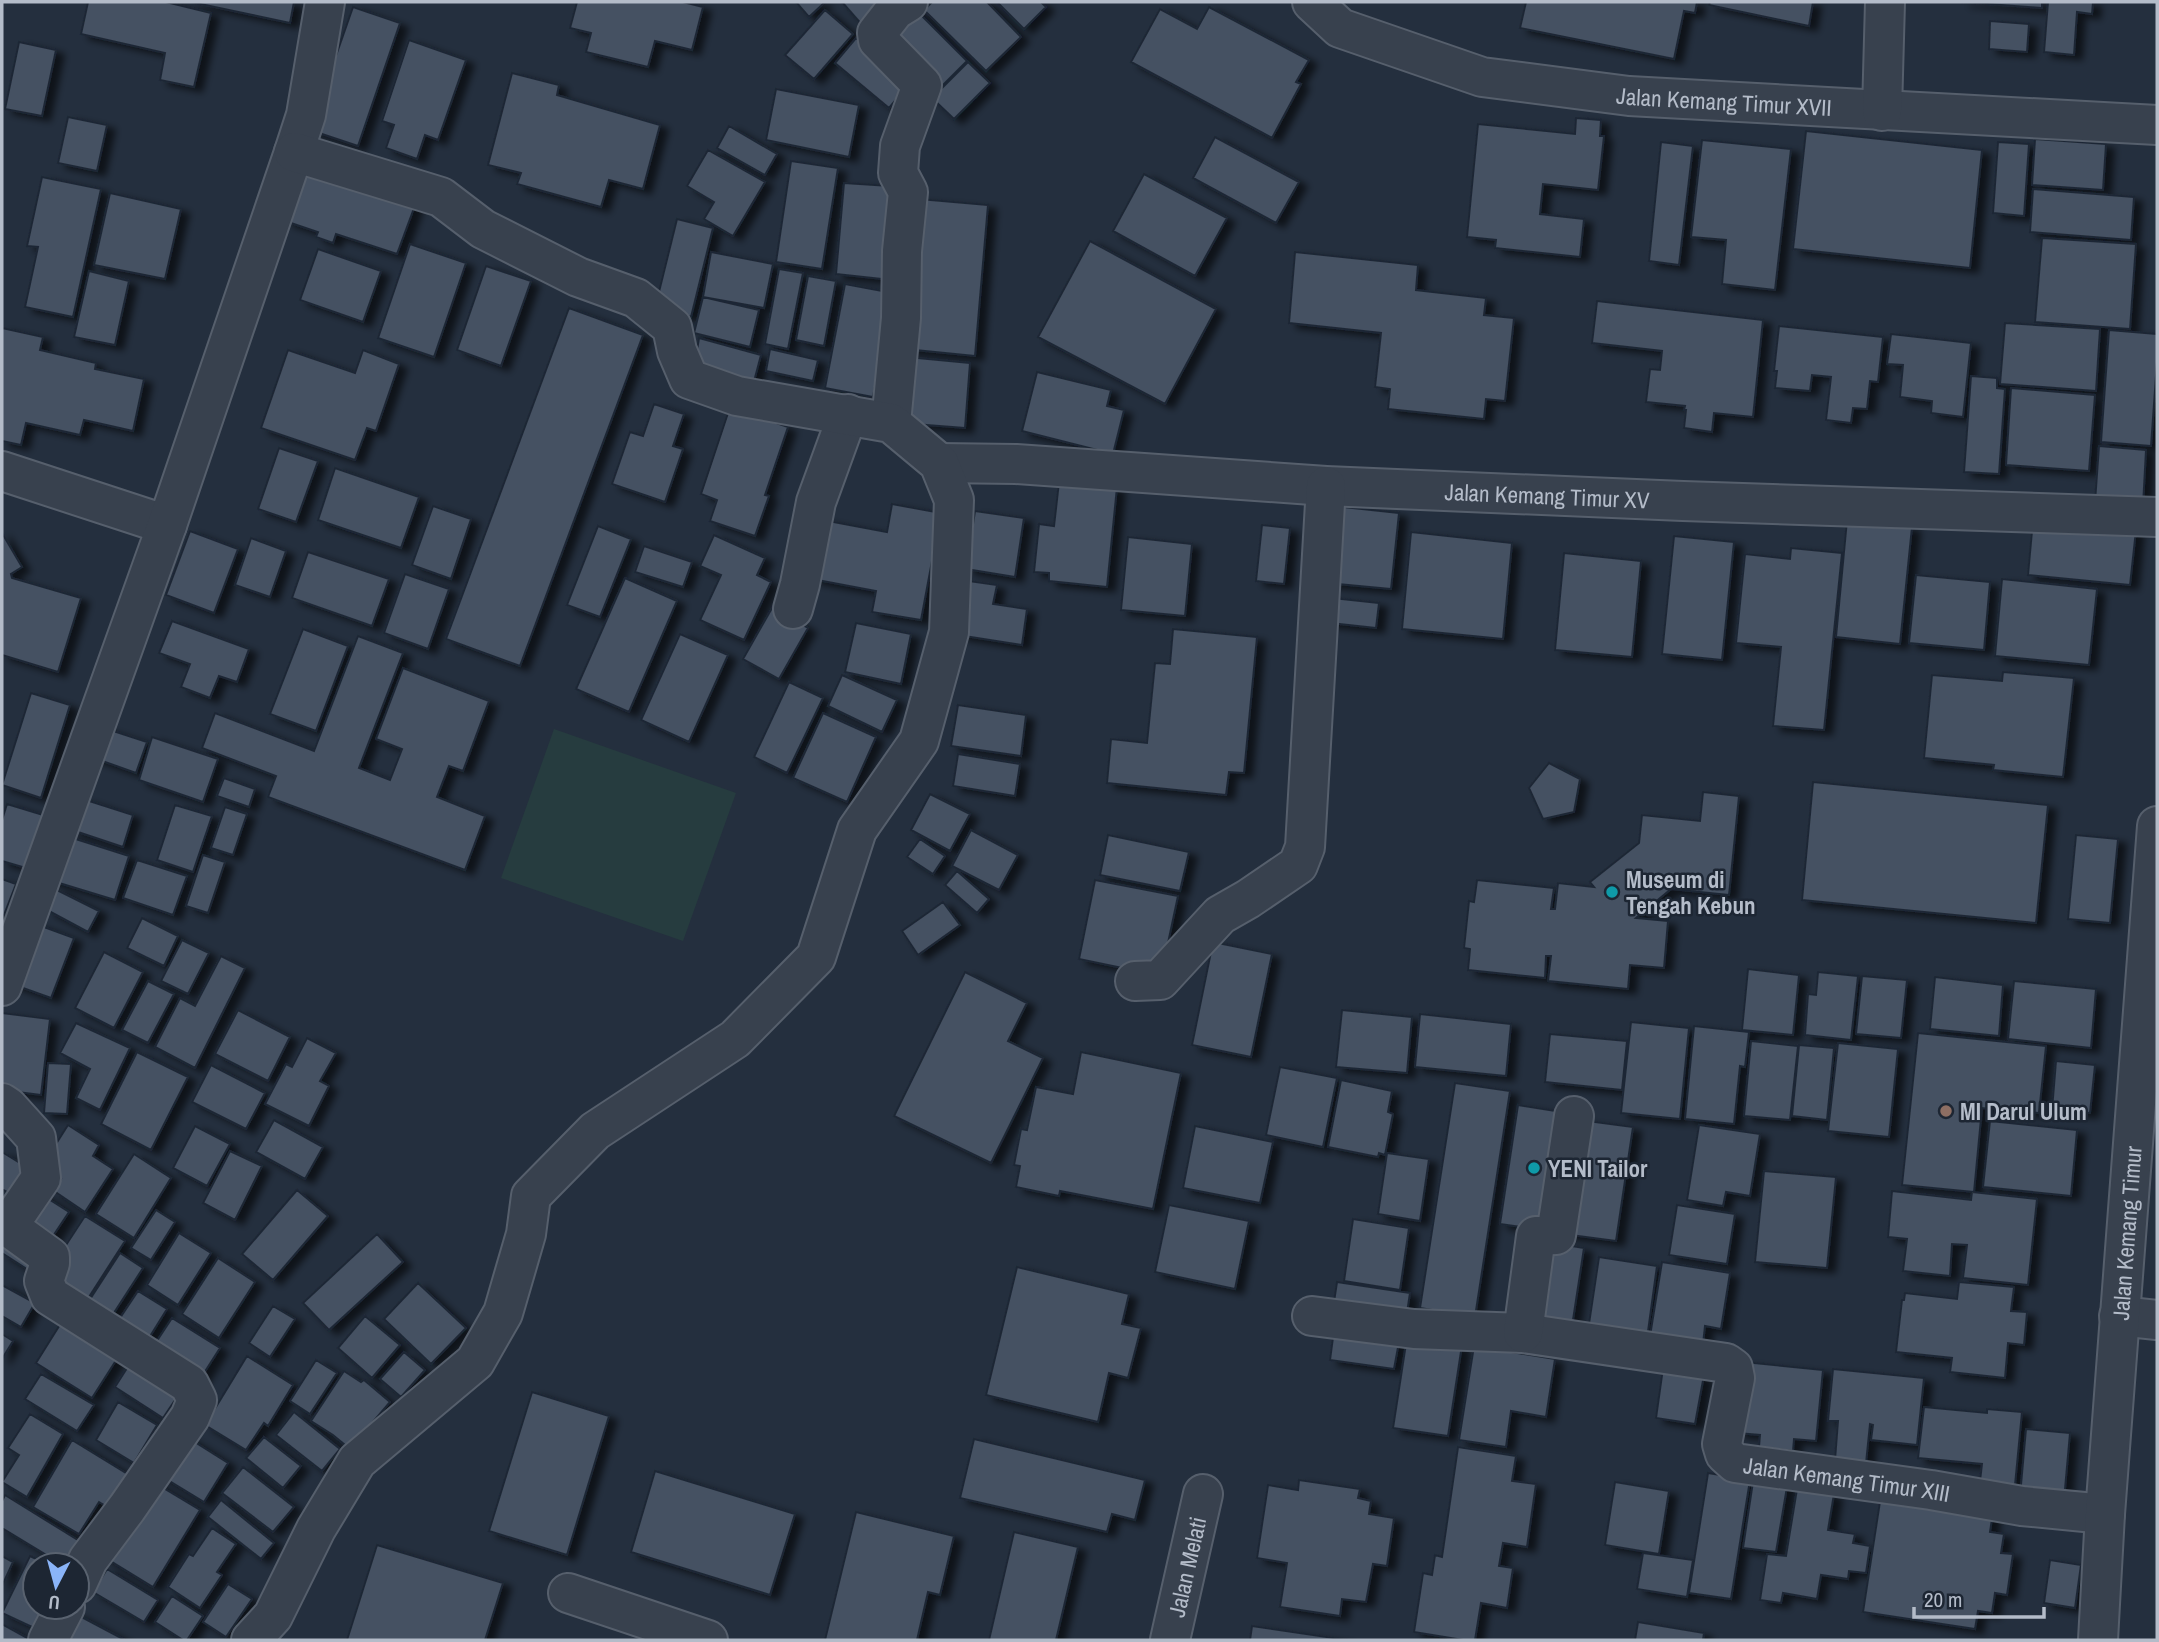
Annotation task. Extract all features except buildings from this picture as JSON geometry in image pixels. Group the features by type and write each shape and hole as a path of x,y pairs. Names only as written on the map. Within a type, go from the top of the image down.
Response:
{"street":[{"path":"2,986 167,525 294,152 306,115 325,2"},
{"path":"891,422 901,318 902,251 908,192 898,173 900,146 922,85 878,40 877,33 895,10 908,2"},
{"name":"Jalan Kemang Timur XVII","path":"1312,2 1340,28 1482,77 1629,96 2157,125"},
{"path":"1882,111 1885,2"},
{"path":"251,1640 273,1616 316,1529 357,1461 475,1362 503,1313 526,1234 531,1196 595,1131 735,1040 816,957 857,830 919,741 949,632 954,499 945,462 891,422 737,396 690,379 677,351 672,327 636,298 578,277 483,229 441,197 294,152"},
{"path":"793,609 816,502 848,414"},
{"name":"Jalan Kemang Timur XV","path":"945,462 1007,463 1326,486 2157,517"},
{"path":"2,471 167,525"},
{"path":"1135,981 1160,980 1220,915 1298,865 1305,847 1326,486"},
{"name":"Jalan Kemang Timur","path":"2098,1640 2119,1316 2157,827"},
{"path":"2,1104 8,1107 36,1138 41,1178 9,1228 50,1257 44,1281 51,1296 189,1384 197,1400 182,1429 91,1556"},
{"path":"1522,1333 1536,1236 1556,1235 1574,1116"},
{"name":"Jalan Kemang Timur XIII","path":"1312,1316 1414,1329 1522,1333 1726,1363 1733,1368 1735,1378 1722,1444 1725,1454 1735,1463 1931,1490 2022,1506 2105,1514"},
{"path":"2119,1316 2157,1320"},
{"name":"Jalan Melati","path":"1170,1640 1203,1494"},
{"path":"568,1593 708,1640"},
{"path":"48,1640 58,1621"}],"green space":[{"path":"554,729 736,793 683,941 501,878"}],"place":[{"name":"Museum di Tengah Kebun","path":"1612,892"},
{"name":"MI Darul Ulum","path":"1946,1111"},
{"name":"YENI Tailor","path":"1534,1168"}]}
